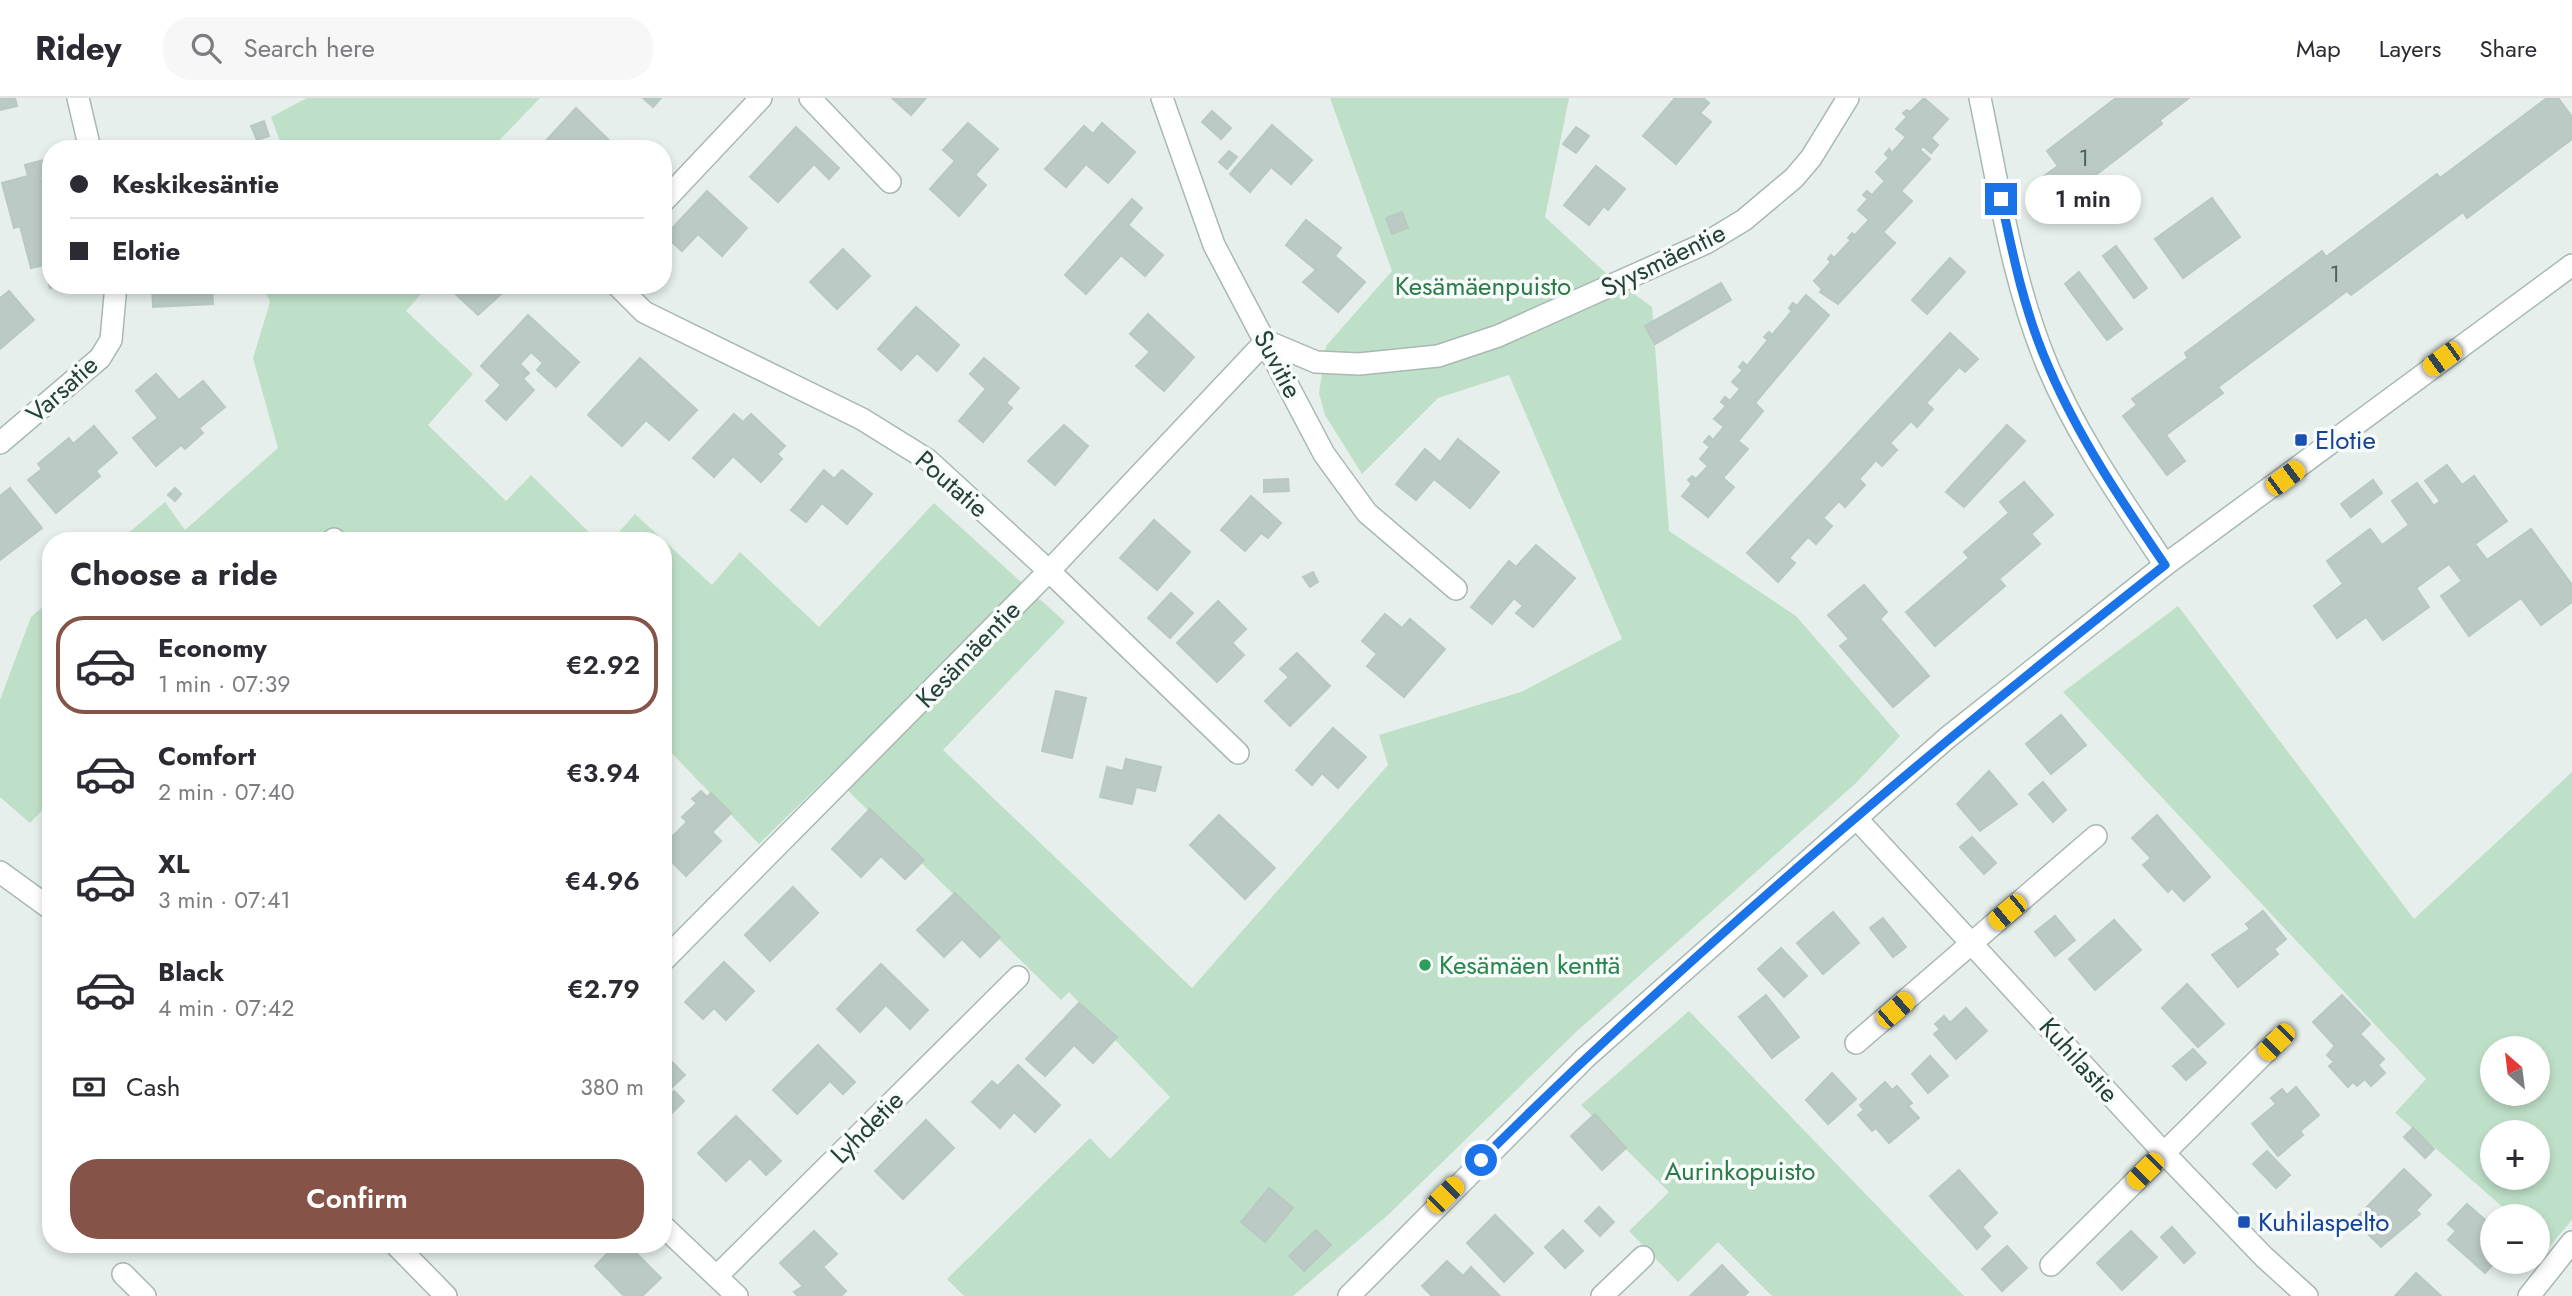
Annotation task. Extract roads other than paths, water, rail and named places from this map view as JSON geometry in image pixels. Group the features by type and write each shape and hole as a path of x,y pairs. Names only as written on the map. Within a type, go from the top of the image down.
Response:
{"street":[{"path":"78,98 88,140"},
{"path":"672,192 761,98"},
{"path":"810,98 890,182"},
{"name":"Suvitie","path":"1162,98 1214,245 1324,454 1350,494 1367,513 1456,589"},
{"name":"Syysmäentie","path":"1266,341 1316,362 1359,364 1438,356 1498,336 1706,243 1744,220 1776,196 1811,158 1848,98"},
{"path":"1980,98 2017,275 2048,367 2088,445 2165,565"},
{"path":"1349,1296 1569,1072 1978,713 2165,565 2572,265"},
{"name":"Varsatie","path":"0,443 100,358 111,340 115,294"},
{"name":"Poutatie","path":"626,294 644,312 862,419 928,460 1049,571 1238,753"},
{"name":"Kesämäentie","path":"672,952 1049,571 1266,341"},
{"name":"Kuhilastie","path":"1857,819 2164,1153 2264,1257 2307,1296"},
{"path":"1856,1043 2096,835"},
{"path":"0,872 42,902"},
{"name":"Lyhdetie","path":"717,1276 1018,977"},
{"path":"2051,1265 2276,1042"},
{"path":"672,1234 737,1296"},
{"path":"2529,1296 2572,1242"},
{"path":"403,1253 446,1296"},
{"path":"1602,1296 1643,1257"},
{"path":"123,1274 145,1296"}],"place":[{"name":"Elotie","path":"2301,440"},
{"name":"Kesämäen kenttä","path":"1425,965"},
{"name":"Kuhilaspelto","path":"2244,1222"}],"park label":[{"name":"Kesämäenpuisto","path":"1483,286"},
{"name":"Aurinkopuisto","path":"1740,1171"}]}
